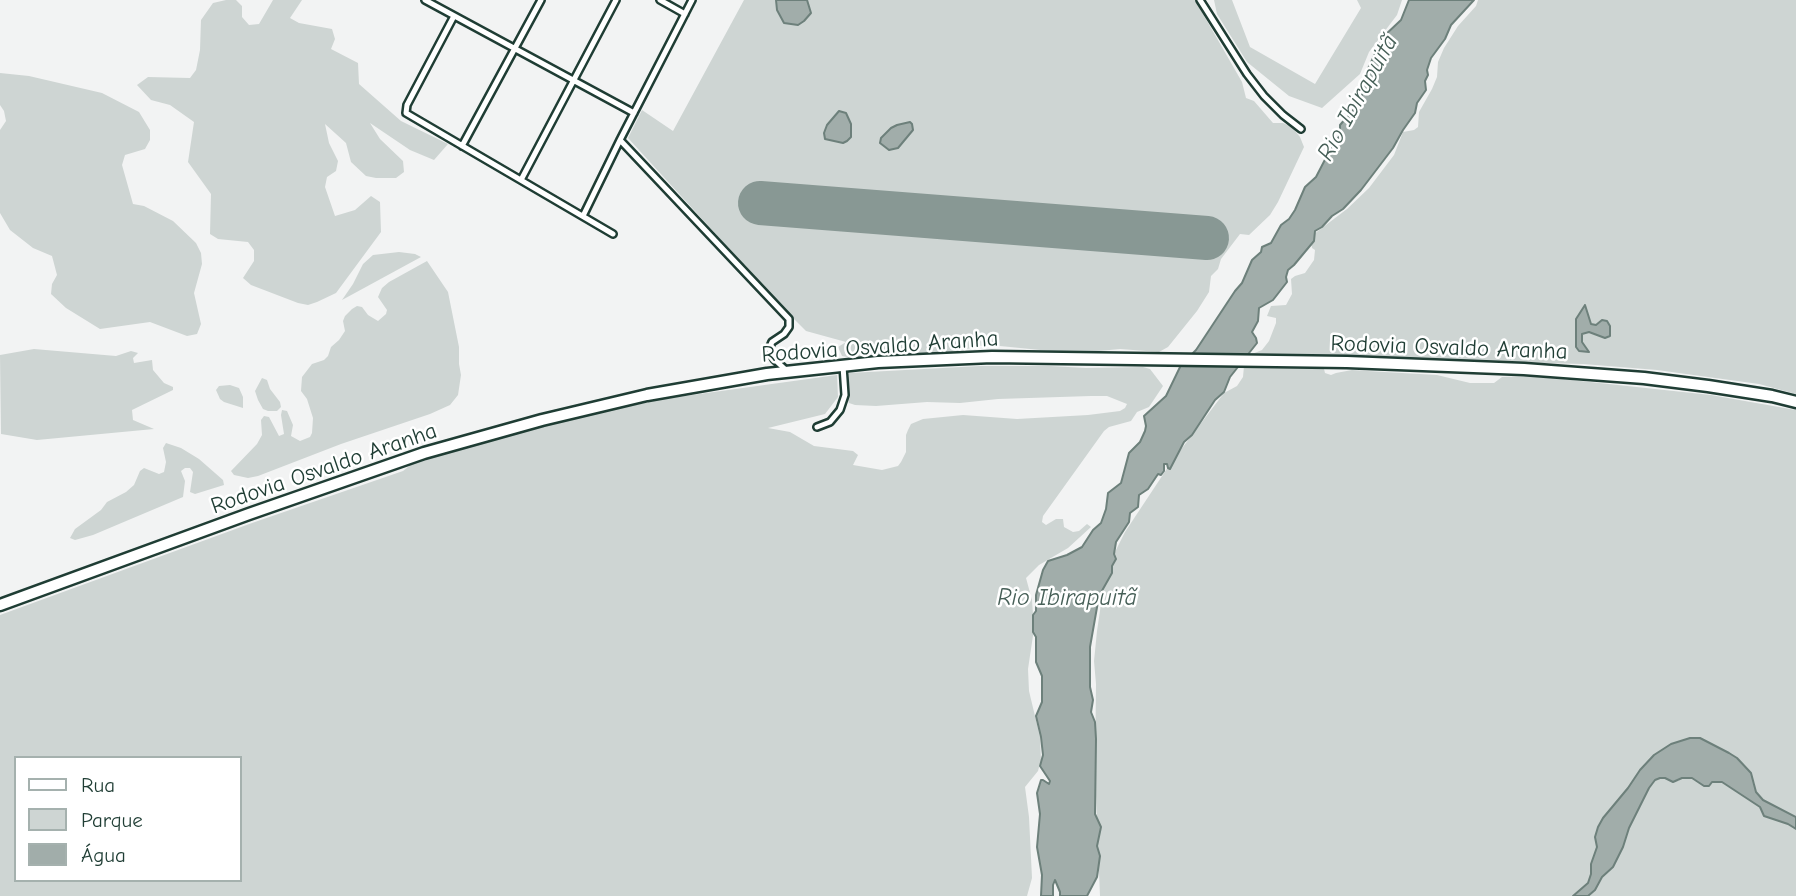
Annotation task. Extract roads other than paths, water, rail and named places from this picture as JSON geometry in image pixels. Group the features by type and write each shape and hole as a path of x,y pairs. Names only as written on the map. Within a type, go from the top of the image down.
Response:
{"highway":[{"name":"Rodovia Osvaldo Aranha","path":"0,605 424,453 542,420 647,395 789,372 878,362 992,357 1347,362 1524,369 1644,378 1772,396 1796,402"}],"street":[{"path":"425,0 634,113"},
{"path":"462,146 541,0"},
{"path":"521,180 616,0"},
{"path":"660,0 685,14"},
{"path":"583,216 692,0"},
{"path":"1200,0 1264,96 1301,129"},
{"path":"454,16 407,105 406,113 613,234"},
{"path":"620,140 789,319 789,327 772,342 769,349 774,359 789,372"},
{"path":"817,427 830,422 840,410 845,395 844,366"}],"water":[{"path":"776,0 807,0 811,13 798,25 784,23 777,10"},
{"name":"Rio Ibirapuitã","path":"1409,0 1474,0 1451,25 1445,39 1431,58 1425,81 1426,90 1393,148 1361,190 1343,209 1315,231 1314,241 1288,270 1287,282 1273,300 1259,308 1258,321 1252,332 1257,343 1230,377 1224,392 1184,442 1170,469 1164,464 1161,475 1158,474 1148,489 1139,495 1138,507 1130,513 1129,522 1116,542 1116,559 1112,573 1099,596 1090,647 1090,687 1093,700 1091,712 1095,722 1096,739 1095,814 1101,827 1097,846 1100,856 1097,877 1087,896 1060,896 1055,880 1053,896 1041,896 1042,875 1037,847 1040,814 1037,793 1041,780 1049,784 1050,781 1040,766 1043,755 1036,716 1042,702 1042,676 1036,662 1033,615 1043,570 1048,561 1082,547 1101,523 1108,493 1121,483 1129,453 1140,442 1145,431 1144,416 1166,396 1181,365 1196,350 1242,283 1252,260 1261,252 1262,247 1271,243 1281,225 1295,210 1305,187 1316,177 1340,135 1340,125 1351,115 1361,97 1364,77 1383,37 1401,20"},
{"path":"839,111 846,113 851,124 851,137 843,143 825,139 824,133"},
{"path":"910,122 913,130 898,148 889,150 880,143 881,138 891,128"},
{"path":"1585,305 1591,324 1596,325 1602,320 1607,321 1610,326 1610,336 1605,338 1589,332 1582,334 1582,342 1589,352 1579,351 1576,347 1576,319"},
{"path":"1700,738 1737,758 1751,773 1756,792 1763,800 1796,817 1796,829 1764,816 1760,807 1722,782 1712,782 1709,786 1704,786 1692,778 1673,782 1660,778 1649,788 1613,867 1588,896 1573,896 1588,883 1597,847 1595,837 1603,818 1654,755 1671,744"}]}
